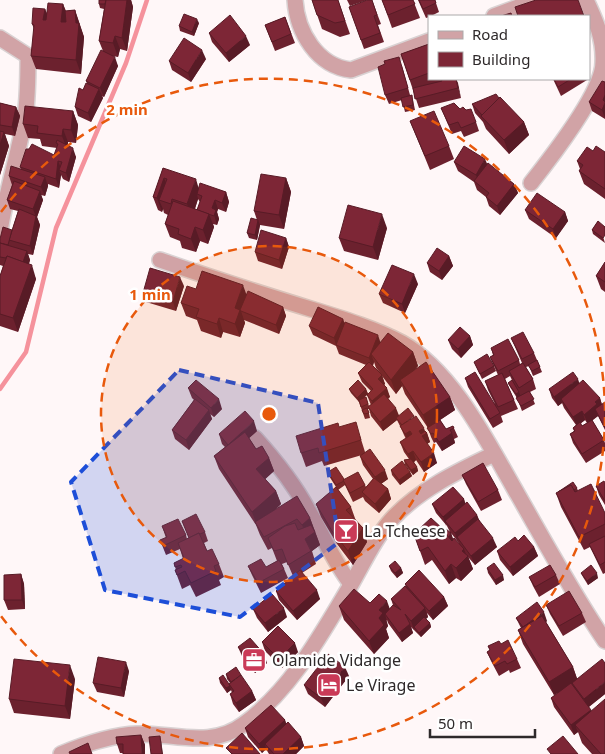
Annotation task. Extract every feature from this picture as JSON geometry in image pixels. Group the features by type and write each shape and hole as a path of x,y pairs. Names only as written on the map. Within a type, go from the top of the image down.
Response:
{"street":[{"path":"295,0 296,13 306,39 323,60 338,68 351,70 428,41"},
{"path":"497,15 535,0"},
{"path":"531,183 596,88 604,64 600,27 586,0"},
{"path":"0,38 28,56 28,85 25,119 14,160 0,231"},
{"path":"160,260 228,284 332,316 402,343 417,354 448,384 494,454 585,611 605,641"},
{"path":"255,438 282,469 308,510 340,569 351,584"},
{"path":"61,754 104,739 135,734 208,739 244,725 295,674 375,544 393,519 420,495 459,471 494,454"}],"highlighted area":[{"path":"179,370 318,403 339,542 240,617 105,590 71,482"}],"building":[{"path":"99,0 106,0 105,4 99,4"},
{"path":"106,0 127,0 122,38 115,36 113,43 99,41"},
{"path":"312,0 338,0 345,21 335,23 317,15"},
{"path":"372,0 377,15 374,16 380,33 361,40 349,7"},
{"path":"382,0 413,0 415,4 388,15"},
{"path":"419,0 435,0 436,3 423,9"},
{"path":"536,0 578,0 584,15 518,15 515,7"},
{"path":"48,3 63,4 61,22 66,22 65,11 75,10 76,23 79,23 76,60 31,56 34,25 32,24 33,8 45,9 43,20 46,20"},
{"path":"184,14 197,19 192,32 179,26"},
{"path":"230,15 246,36 226,53 209,33"},
{"path":"285,17 291,34 272,42 265,25"},
{"path":"184,38 202,50 188,73 169,61"},
{"path":"428,44 428,73 410,80 401,54"},
{"path":"101,50 115,57 100,88 86,81"},
{"path":"399,57 408,88 385,95 378,67 385,64 384,61"},
{"path":"456,80 458,88 415,99 413,88 442,81"},
{"path":"554,80 569,80 558,87"},
{"path":"602,81 605,82 603,100 605,103 602,110 589,102"},
{"path":"86,83 99,89 88,113 75,107 79,88 83,90"},
{"path":"496,94 499,98 482,115 472,104"},
{"path":"412,95 413,105 403,107 401,98"},
{"path":"500,97 524,122 504,140 481,116"},
{"path":"0,103 16,107 12,127 0,125"},
{"path":"454,103 460,109 463,107 466,110 471,109 476,122 461,128 458,122 449,125 441,108"},
{"path":"25,106 73,111 71,130 63,129 62,136 37,133 38,126 23,124"},
{"path":"434,111 449,146 425,156 410,121"},
{"path":"0,131 4,132 0,145"},
{"path":"57,140 73,148 66,173 59,170 62,162 58,161 56,179 20,167 26,149 29,149 32,144 54,155 58,144 56,143"},
{"path":"464,146 485,159 476,175 454,162"},
{"path":"596,146 605,152 605,189 579,171 583,165 577,161 587,147 593,151"},
{"path":"488,163 514,184 497,206 486,197 489,193 474,181"},
{"path":"11,166 45,177 41,187 9,176"},
{"path":"163,168 196,179 187,204 172,199 171,204 159,200 167,179 164,178 157,198 153,197"},
{"path":"261,174 286,178 279,215 254,211"},
{"path":"14,181 40,191 33,209 7,200"},
{"path":"200,183 226,192 222,203 215,200 212,208 216,210 214,216 197,210 202,196 197,194"},
{"path":"537,193 565,212 553,229 525,210"},
{"path":"173,201 209,214 203,230 195,227 191,239 178,234 179,229 165,224"},
{"path":"348,205 382,214 373,247 339,238"},
{"path":"19,209 36,216 30,246 9,240"},
{"path":"251,218 258,220 255,235 247,233"},
{"path":"598,221 605,227 603,238 592,230"},
{"path":"3,227 12,230 8,245 0,243"},
{"path":"261,230 286,238 279,260 255,252"},
{"path":"0,243 27,251 23,262 7,256 6,258 0,257"},
{"path":"437,248 449,256 439,271 427,263"},
{"path":"7,256 32,265 13,318 0,314 0,276"},
{"path":"605,262 605,282 596,276"},
{"path":"392,265 414,274 402,304 379,294"},
{"path":"150,268 180,277 173,302 143,293"},
{"path":"202,271 243,285 235,308 240,310 235,324 219,318 217,324 196,317 199,309 181,303 187,286 196,289"},
{"path":"248,291 283,307 276,325 240,310"},
{"path":"318,307 343,319 334,338 309,326"},
{"path":"345,322 378,335 369,358 336,345"},
{"path":"460,327 470,336 458,349 448,340"},
{"path":"523,332 534,353 522,359 511,338"},
{"path":"388,333 413,352 391,380 371,354"},
{"path":"508,339 519,360 498,371 490,357 494,355 491,348"},
{"path":"487,354 494,366 480,374 474,362"},
{"path":"537,360 540,367 532,371 528,365"},
{"path":"369,362 382,375 378,379 387,388 372,401 367,395 373,389 358,373"},
{"path":"426,362 450,397 423,415 400,380"},
{"path":"523,363 533,379 519,388 509,371"},
{"path":"475,372 500,413 490,419 465,378"},
{"path":"573,372 578,379 554,397 549,389"},
{"path":"502,373 514,400 498,407 485,381"},
{"path":"196,380 219,399 211,408 188,388"},
{"path":"358,380 366,389 357,398 349,389"},
{"path":"512,380 519,392 516,394 508,383"},
{"path":"583,380 600,398 595,402 597,404 584,415 582,411 573,417 561,399"},
{"path":"529,391 534,399 521,406 516,398"},
{"path":"384,394 396,408 380,422 368,407"},
{"path":"366,397 368,404 361,407 359,400"},
{"path":"195,399 209,410 186,440 172,430"},
{"path":"605,402 605,428 595,409"},
{"path":"367,408 369,413 364,414 362,410"},
{"path":"408,408 414,416 402,425 396,418"},
{"path":"245,411 254,421 228,445 219,434"},
{"path":"416,416 424,428 419,431 421,434 425,431 427,433 422,436 434,453 421,462 413,451 408,454 400,442 412,434 410,431 405,434 400,426"},
{"path":"440,420 446,429 453,426 454,428 450,430 452,433 439,442 427,428"},
{"path":"592,420 604,440 582,454 570,434 575,431 573,428 580,422 582,426"},
{"path":"356,422 361,440 319,453 318,448 301,453 296,436 338,423 339,427"},
{"path":"245,432 256,449 262,446 269,458 256,469 276,491 252,512 214,456"},
{"path":"370,449 385,470 375,477 360,456"},
{"path":"411,459 417,467 411,470 404,460"},
{"path":"402,461 410,472 399,480 391,470"},
{"path":"483,463 498,490 478,502 462,475"},
{"path":"336,467 344,481 336,485 328,472"},
{"path":"358,472 365,485 350,493 343,480"},
{"path":"374,478 388,489 375,504 362,492"},
{"path":"604,481 605,483 605,501 596,486"},
{"path":"573,482 577,488 574,490 571,485 558,492"},
{"path":"591,484 605,513 605,524 579,537 556,493 571,485 575,492"},
{"path":"336,487 351,507 346,510 363,528 348,551 332,531 316,504"},
{"path":"453,487 464,499 443,517 432,504"},
{"path":"297,496 310,518 302,525 297,519 264,537 255,522"},
{"path":"467,502 477,515 455,533 445,521"},
{"path":"196,514 205,532 189,538 182,521"},
{"path":"431,518 444,530 446,529 451,533 449,537 445,533 438,539 428,529 421,533 418,530"},
{"path":"178,519 186,535 163,546 160,540 167,537 162,526"},
{"path":"478,519 493,538 471,556 457,537"},
{"path":"295,523 298,530 311,525 315,532 305,539 311,551 288,565 282,549 274,551 268,538 285,526"},
{"path":"428,529 436,540 445,533 452,541 454,538 464,549 462,551 468,556 456,568 451,564 445,571 428,547 420,551 415,537"},
{"path":"199,533 207,551 212,549 219,564 214,566 216,571 191,583 185,571 177,575 175,570 182,567 181,565 175,567 174,563 184,558 178,543"},
{"path":"524,535 534,547 510,567 497,551 515,537 518,541"},
{"path":"605,536 605,562 600,565 589,544"},
{"path":"261,559 266,567 279,560 284,569 258,583 248,566"},
{"path":"395,561 401,568 395,573 389,566"},
{"path":"494,563 503,575 495,580 487,568"},
{"path":"550,565 556,575 535,587 529,577"},
{"path":"591,565 597,573 587,581 581,573"},
{"path":"300,570 317,590 293,611 276,591"},
{"path":"419,570 444,597 429,611 405,584"},
{"path":"21,574 22,600 4,600 4,575"},
{"path":"405,586 425,608 411,621 405,614 410,624 399,633 385,614 393,605 401,610 391,599"},
{"path":"354,589 370,603 379,594 387,601 379,610 383,613 379,618 384,625 369,641 339,606"},
{"path":"569,591 582,613 559,626 546,605"},
{"path":"272,594 284,608 265,623 253,609"},
{"path":"537,602 544,612 523,627 516,618"},
{"path":"542,616 573,667 549,682 518,630"},
{"path":"424,617 430,623 419,633 414,627"},
{"path":"278,626 295,643 279,659 262,642"},
{"path":"250,638 264,654 252,664 238,647"},
{"path":"508,640 517,659 507,664 505,661 495,666 487,652 490,650 488,646 499,641 501,644"},
{"path":"328,654 345,667 321,698 304,685"},
{"path":"98,657 126,662 121,688 93,683"},
{"path":"14,659 70,665 65,706 9,699"},
{"path":"602,659 605,663 605,682 584,699 572,683"},
{"path":"236,667 241,675 231,682 226,674"},
{"path":"223,675 230,686 226,688 219,678"},
{"path":"241,675 252,691 236,703 230,694 234,691 229,684"},
{"path":"571,683 591,710 571,725 551,698"},
{"path":"605,699 605,754 601,754 575,725"},
{"path":"271,705 285,720 259,744 245,728"},
{"path":"288,722 301,737 283,754 274,754 265,744"},
{"path":"242,733 260,754 232,754 226,748"},
{"path":"141,735 142,754 123,754 123,744 117,744 116,737"},
{"path":"160,736 162,754 151,754 149,737"},
{"path":"563,736 578,754 551,754 547,749"},
{"path":"88,743 92,754 70,754 69,752"}],"waterway":[{"path":"0,389 26,352 56,228 126,63 147,0"}],"place":[{"name":"La Tcheese","path":"346,531"},
{"name":"Olamide Vidange","path":"254,660"},
{"name":"Le Virage","path":"329,685"}]}
